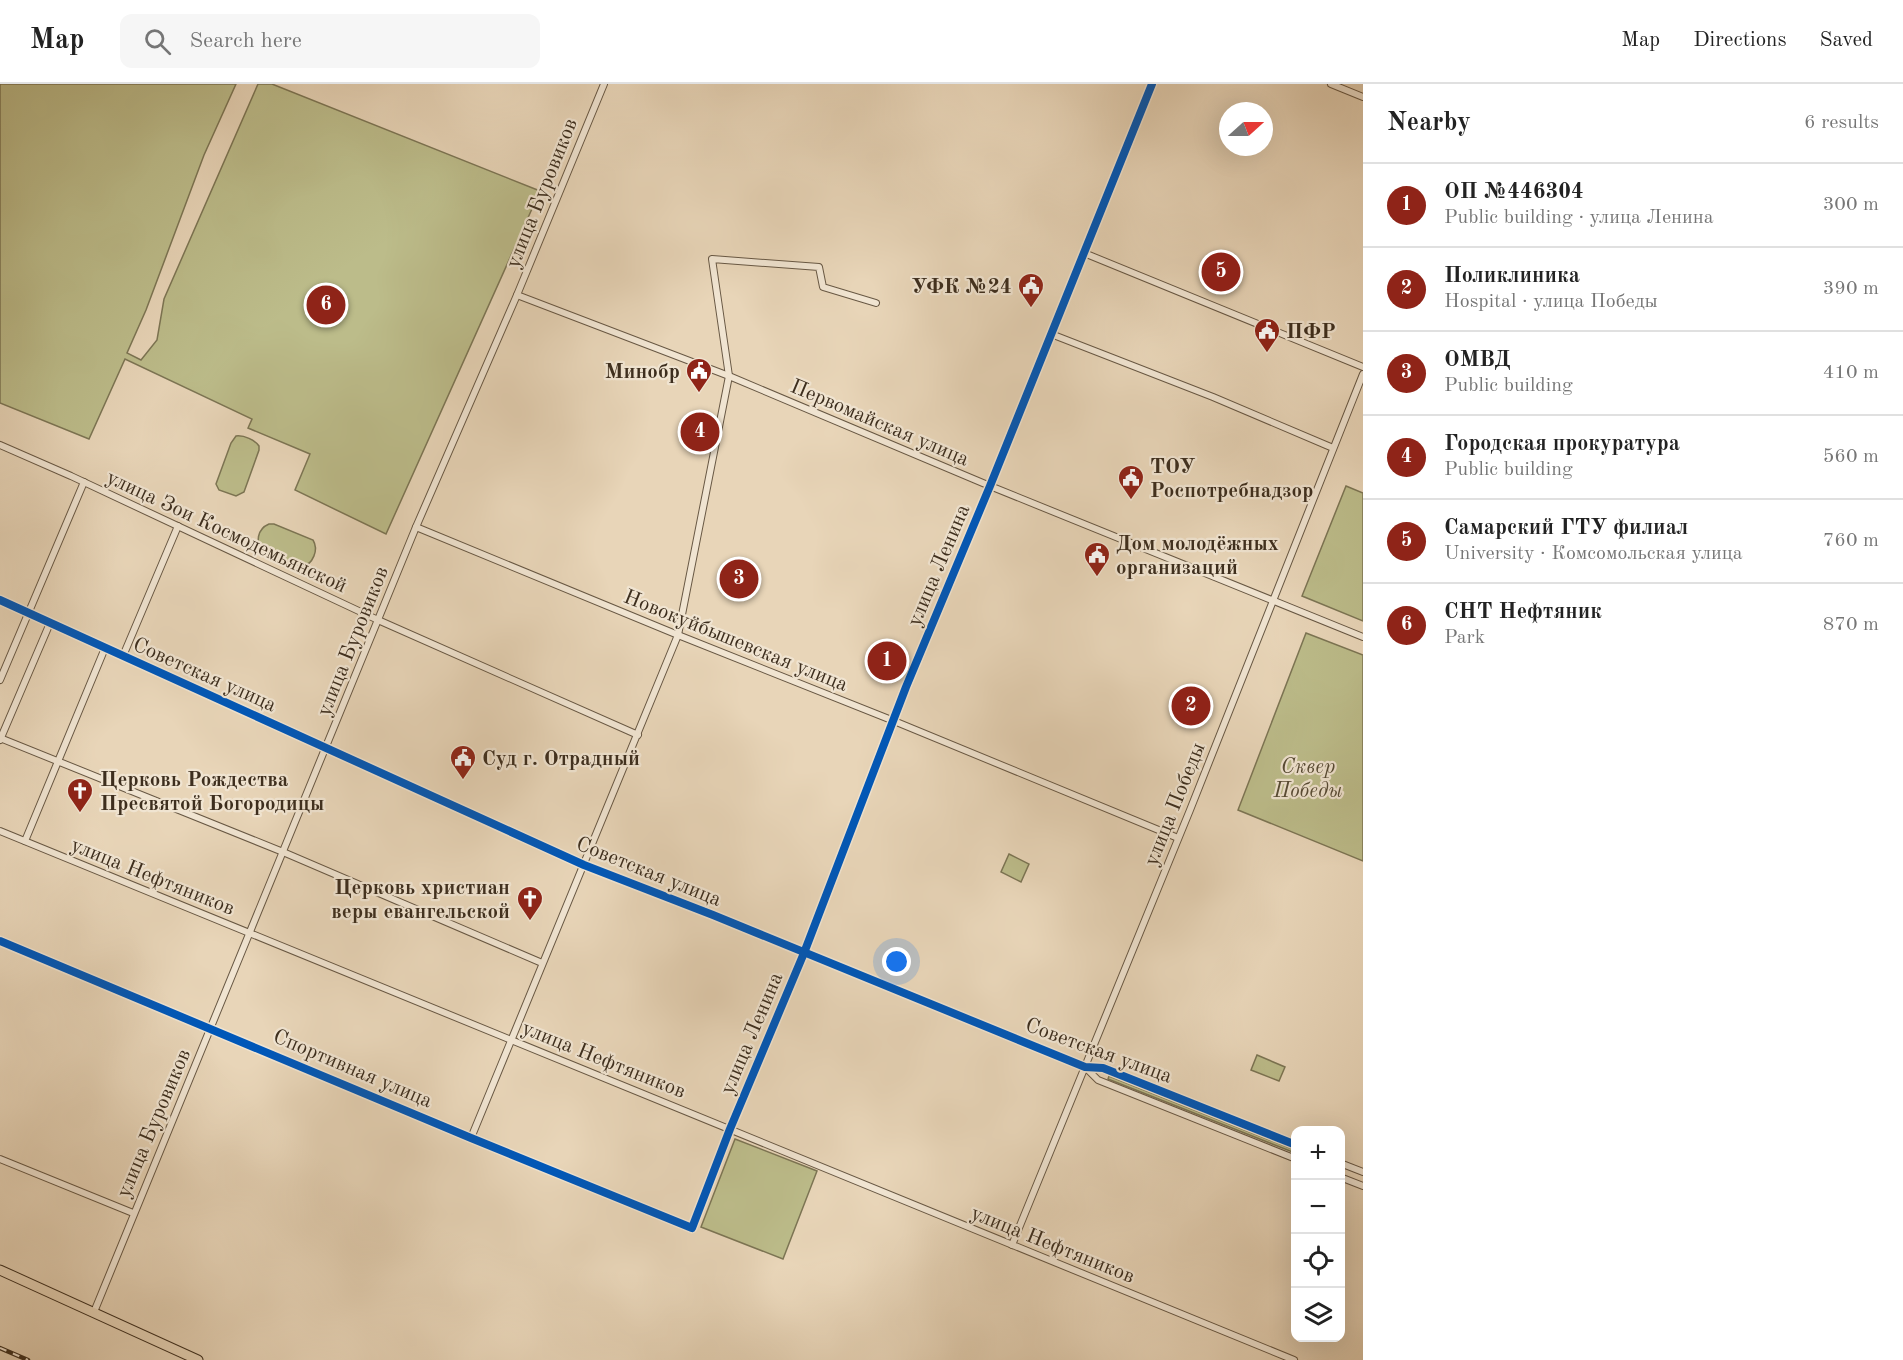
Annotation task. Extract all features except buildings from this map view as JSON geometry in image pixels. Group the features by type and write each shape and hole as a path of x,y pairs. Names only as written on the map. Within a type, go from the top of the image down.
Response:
{"main road":[{"path":"0,1270 198,1360"}],"street":[{"name":"улица Буровиков","path":"94,1312 416,527 517,295 604,84"},
{"name":"улица Ленина","path":"692,1228 729,1129 804,953 894,721 1152,84"},
{"path":"1331,84 1363,97"},
{"path":"1084,253 1363,367"},
{"path":"471,1138 678,635 729,376 712,259 819,267 823,287 876,303"},
{"name":"Первомайская улица","path":"517,295 729,376 990,486 1363,637"},
{"path":"1051,334 1213,397 1333,448"},
{"name":"улица Победы","path":"1012,1245 1178,838 1363,374"},
{"name":"улица Зои Космодемьянской","path":"0,445 378,620 638,735"},
{"path":"0,680 84,482"},
{"path":"123,656 178,526"},
{"name":"Новокуйбышевская улица","path":"416,527 1178,838"},
{"name":"Советская улица","path":"0,600 584,865 1085,1067 1103,1068 1291,1143"},
{"path":"50,622 0,739 283,852 542,963"},
{"path":"25,841 105,648"},
{"name":"улица Нефтяников","path":"0,831 1294,1360"},
{"name":"Спортивная улица","path":"0,941 692,1228"},
{"name":"Советская улица","path":"1085,1067 1098,1080 1291,1157"},
{"path":"0,1159 133,1213"},
{"path":"1345,1165 1363,1172"},
{"path":"1345,1179 1363,1186"}],"green space":[{"path":"0,84 236,84 204,155 146,310 127,353 141,360 157,340 164,299 258,84 272,84 540,191 386,534 295,490 310,454 248,428 252,419 125,359 89,439 0,403"},
{"path":"236,436 252,440 259,446 259,450 244,492 236,496 219,490 216,484 231,443"},
{"path":"1346,486 1363,493 1363,621 1302,596"},
{"path":"269,524 313,540 315,552 312,560 302,567 263,552 258,536"},
{"name":"Сквер Победы","path":"1306,633 1363,655 1363,861 1238,810"},
{"path":"1009,854 1029,864 1021,882 1001,872"},
{"path":"1257,1055 1285,1067 1279,1081 1251,1070"},
{"path":"1109,1076 1291,1148 1291,1151 1108,1079"},
{"path":"735,1139 817,1171 783,1259 701,1227"}],"railway":[{"path":"0,1348 28,1360"}],"cycle path":[{"path":"0,941 692,1228 730,1129 804,953 906,687 990,486 1152,84"},
{"path":"0,600 584,865 713,915 1085,1067 1103,1068 1291,1143"}],"place":[{"name":"Самарский ГТУ филиал","path":"1221,272"},
{"name":"СНТ Нефтяник","path":"326,305"},
{"name":"УФК №24","path":"1031,309"},
{"name":"ПФР","path":"1267,354"},
{"name":"Минобр","path":"699,394"},
{"name":"Городская прокуратура","path":"700,432"},
{"name":"ТОУ Роспотребнадзор","path":"1131,501"},
{"name":"Дом молодёжных организаций","path":"1097,578"},
{"name":"ОМВД","path":"739,579"},
{"name":"ОП №446304","path":"887,661"},
{"name":"Поликлиника","path":"1191,706"},
{"name":"Суд г. Отрадный","path":"463,781"},
{"name":"Церковь Рождества Пресвятой Богородицы","path":"80,814"},
{"name":"Церковь христиан веры евангельской","path":"530,922"}]}
